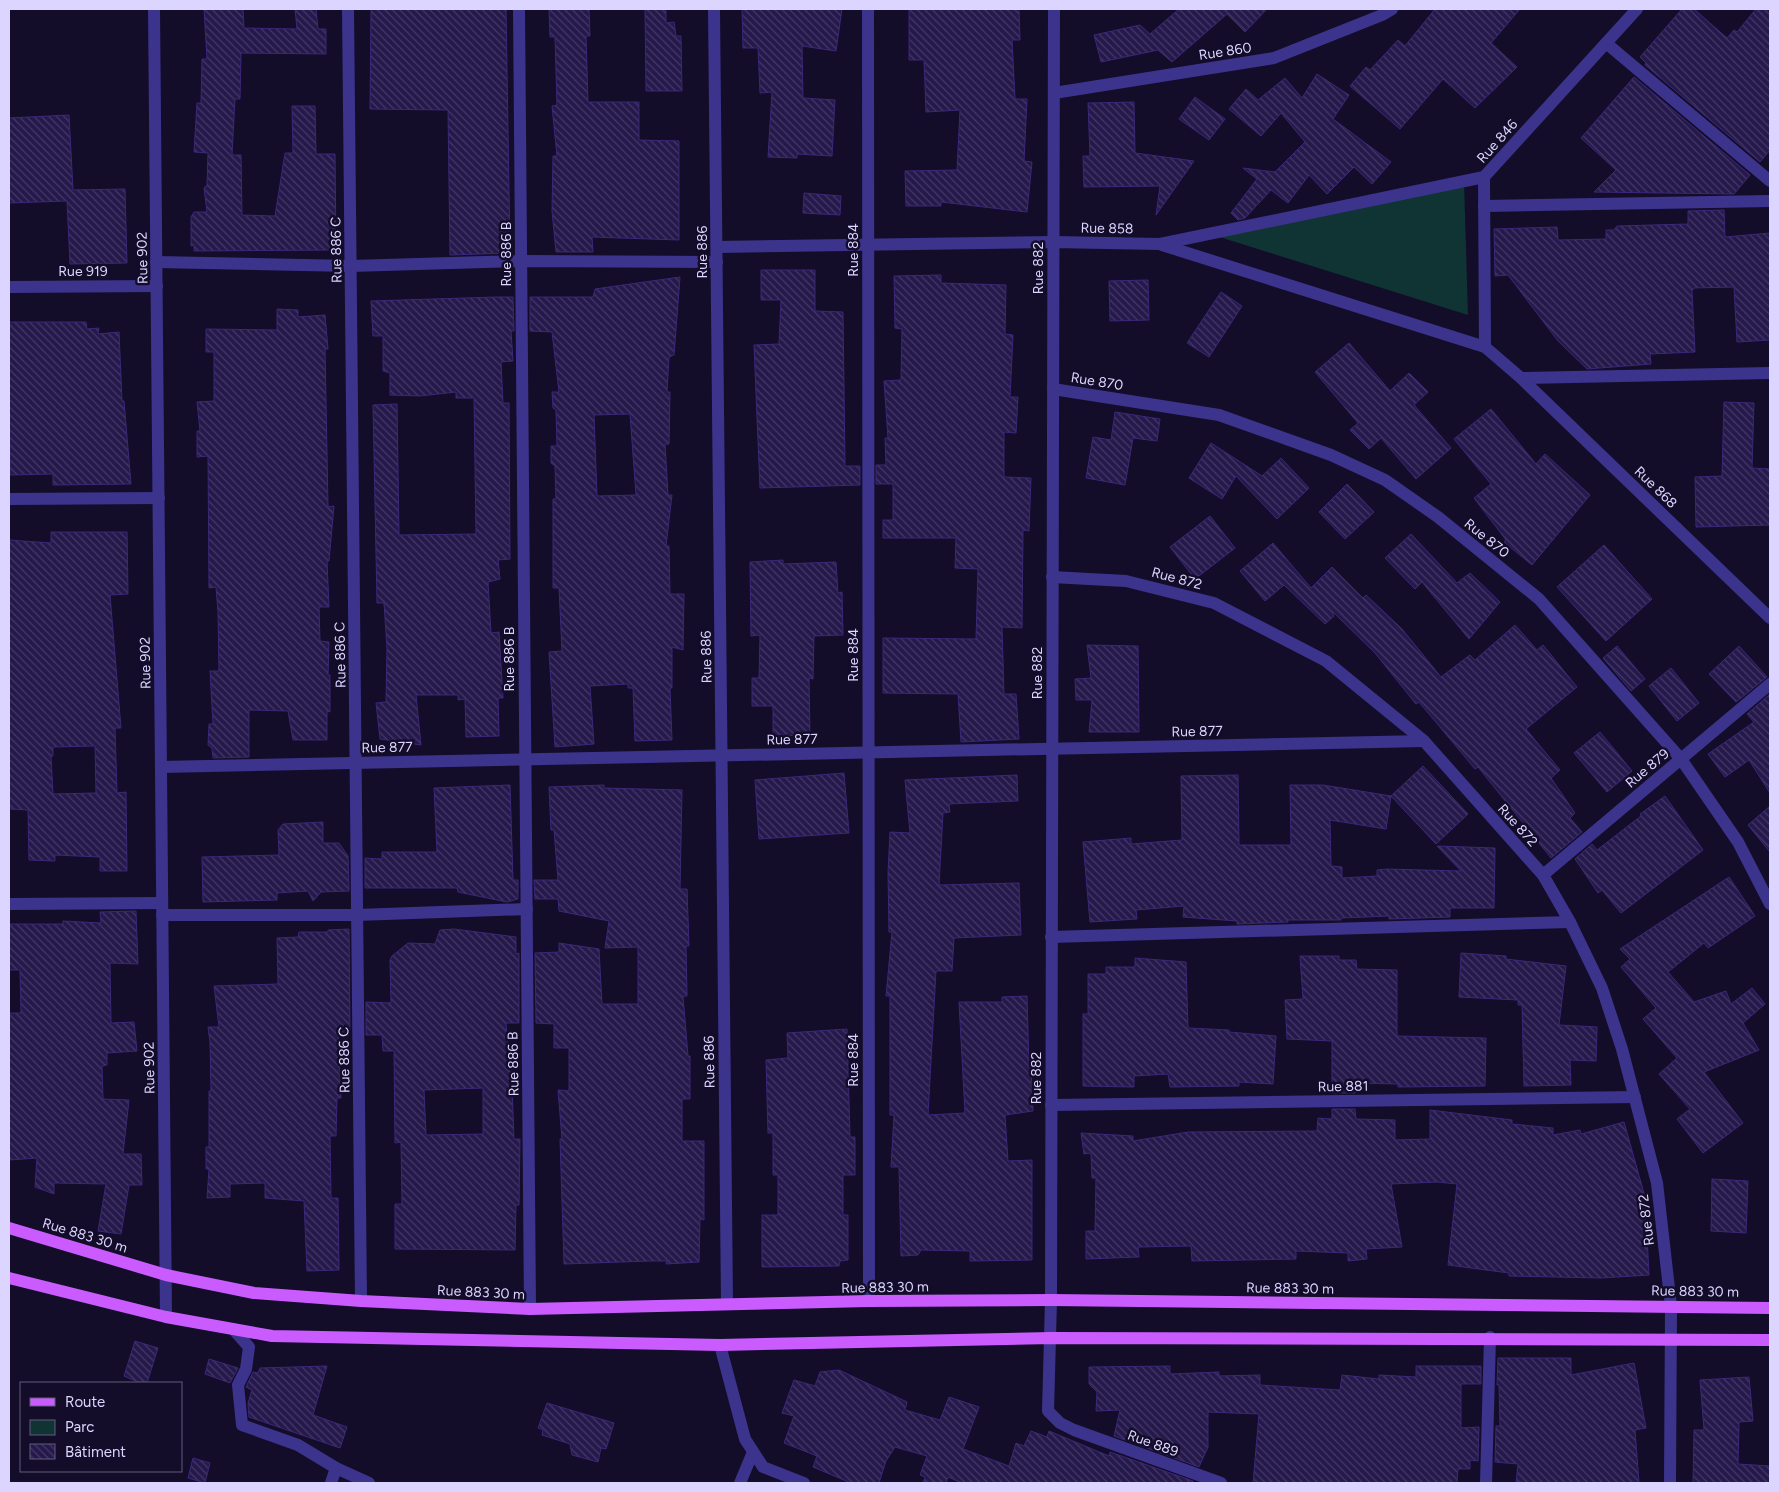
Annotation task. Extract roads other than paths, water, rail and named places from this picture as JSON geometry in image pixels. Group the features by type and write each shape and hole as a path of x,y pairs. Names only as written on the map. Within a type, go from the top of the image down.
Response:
{"main road":[{"name":"Rue 883 30 m","path":"9,1228 166,1275 254,1293 362,1301 530,1309 727,1304 1051,1300 1770,1308"},
{"path":"9,1278 166,1317 272,1336 720,1345 1050,1338 1770,1340"}],"street":[{"name":"Rue 902","path":"154,9 166,1317"},
{"name":"Rue 886 C","path":"348,9 362,1301"},
{"name":"Rue 886 B","path":"519,9 530,1309"},
{"name":"Rue 886","path":"714,9 727,1304"},
{"name":"Rue 884","path":"868,9 869,1302"},
{"name":"Rue 882","path":"1050,1338 1054,9"},
{"name":"Rue 860","path":"1054,93 1274,58 1382,15 1392,9"},
{"name":"Rue 846","path":"1486,348 1484,177 1637,9"},
{"path":"1606,43 1770,181"},
{"path":"1160,244 1484,177"},
{"path":"1484,206 1770,201"},
{"name":"Rue 858","path":"717,247 1054,242 1160,244"},
{"path":"1160,244 1486,348 1521,378 1770,372"},
{"path":"156,262 351,266 521,261 717,262"},
{"name":"Rue 919","path":"9,287 157,286"},
{"name":"Rue 868","path":"1521,378 1770,618"},
{"name":"Rue 870","path":"1053,389 1219,415 1331,455 1384,480 1438,517 1539,599 1681,759 1738,842 1770,904"},
{"path":"9,499 159,498"},
{"name":"Rue 872","path":"1052,577 1126,580 1214,603 1326,661 1424,741 1543,875 1570,922 1602,988 1657,1183 1671,1306 1670,1483"},
{"name":"Rue 879","path":"1543,875 1770,684"},
{"name":"Rue 877","path":"161,767 1424,741"},
{"path":"9,904 357,915 527,909"},
{"path":"1052,937 1570,922"},
{"name":"Rue 881","path":"1051,1105 1634,1098"},
{"path":"233,1329 249,1347 246,1369 238,1385 242,1425 298,1445 336,1468 369,1483"},
{"name":"Rue 889","path":"1050,1338 1048,1411 1060,1423 1074,1430 1221,1483"},
{"path":"1486,1483 1490,1338"},
{"path":"720,1345 745,1439 763,1467 804,1483"},
{"path":"740,1483 753,1452"},
{"path":"331,1483 336,1468"}]}
